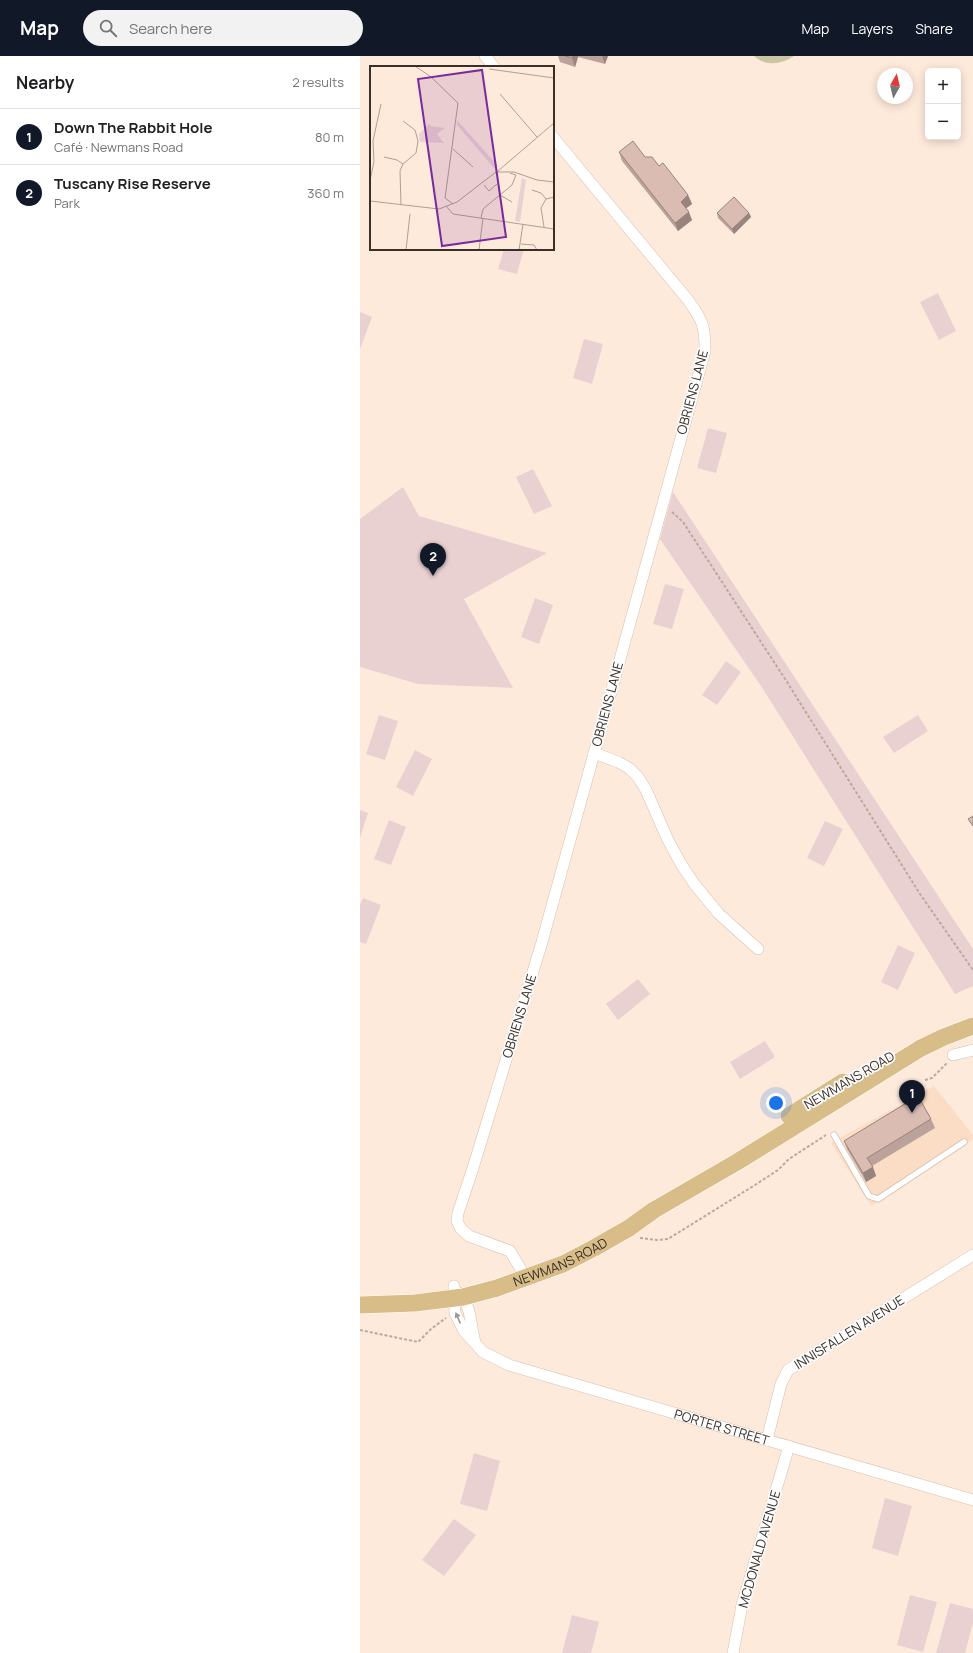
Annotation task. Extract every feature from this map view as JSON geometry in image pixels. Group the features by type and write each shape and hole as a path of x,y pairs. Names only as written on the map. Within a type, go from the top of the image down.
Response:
{"main road":[{"name":"NEWMANS ROAD","path":"673,1198 733,1154 814,1099 950,1023 973,1014"},
{"name":"NEWMANS ROAD","path":"458,1295 497,1288 523,1273 563,1264 594,1248 629,1228 673,1198 737,1162 921,1048 973,1026"},
{"path":"360,1296 420,1291 458,1295"},
{"path":"360,1305 415,1303 458,1295"}],"street":[{"path":"485,56 493,66"},
{"name":"OBRIENS LANE","path":"523,1273 517,1260 510,1251 469,1236 461,1229 457,1221 458,1213 542,942 584,794 662,502 705,351 705,331 699,316 688,300 554,138"},
{"path":"594,753 618,762 629,768 638,777 646,790 667,838 695,885 719,914 758,949"},
{"path":"953,1055 973,1050"},
{"name":"INNISFALLEN AVENUE","path":"767,1440 781,1384 788,1370 973,1255"},
{"name":"PORTER STREET","path":"458,1295 455,1313 464,1331 483,1352 509,1365 973,1500"},
{"name":"MCDONALD AVENUE","path":"733,1653 742,1605 789,1446"}],"lane":[{"path":"834,1135 869,1196 878,1199 964,1142"}],"path":[{"path":"662,502 683,522 787,682 920,894 973,970"},
{"path":"925,1080 932,1078 953,1055"}],"shaded area":[{"path":"754,56 794,56 784,61 769,63 764,62"},
{"path":"504,250 524,250 517,274 498,269"},
{"path":"938,293 956,331 939,340 920,302"},
{"path":"360,312 372,317 360,349"},
{"path":"584,339 603,344 592,384 573,378"},
{"path":"708,428 727,433 716,473 697,468"},
{"path":"533,469 552,506 534,514 516,477"},
{"path":"403,487 419,516 547,553 464,599 513,688 418,684 360,667 360,519"},
{"path":"673,492 973,949 973,986 955,994 763,689 660,539"},
{"path":"665,584 684,589 672,629 653,624"},
{"path":"535,598 553,605 539,644 521,637"},
{"path":"726,661 741,672 717,705 702,695"},
{"path":"379,715 398,721 385,760 366,754"},
{"path":"918,715 928,731 894,753 883,737"},
{"path":"415,750 432,759 413,796 396,787"},
{"path":"360,810 368,813 360,838"},
{"path":"389,820 406,827 391,865 374,859"},
{"path":"825,821 843,829 824,866 807,858"},
{"path":"363,898 381,905 366,944 360,942 360,905"},
{"path":"898,945 915,953 898,990 881,982"},
{"path":"638,979 650,994 618,1020 606,1004"},
{"path":"765,1041 775,1057 740,1079 730,1062"},
{"path":"934,1086 973,1135 973,1139 871,1206 831,1143"},
{"path":"474,1453 500,1461 487,1511 460,1504"},
{"path":"885,1498 912,1506 898,1556 872,1548"},
{"path":"454,1519 476,1535 444,1576 422,1560"},
{"path":"910,1595 937,1602 923,1652 897,1645"},
{"path":"950,1603 973,1609 973,1623 965,1653 936,1653"},
{"path":"572,1615 599,1622 591,1653 562,1653"}],"building":[{"path":"633,141 645,157 652,157 659,166 663,163 688,195 681,202 689,212 675,223 619,152"},
{"path":"734,197 749,213 732,229 717,213"},
{"path":"973,816 973,826 968,819"},
{"path":"918,1096 931,1119 867,1158 873,1167 863,1173 844,1141"}],"place":[{"name":"Tuscany Rise Reserve","path":"433,576"},
{"name":"Down The Rabbit Hole","path":"912,1113"}]}
